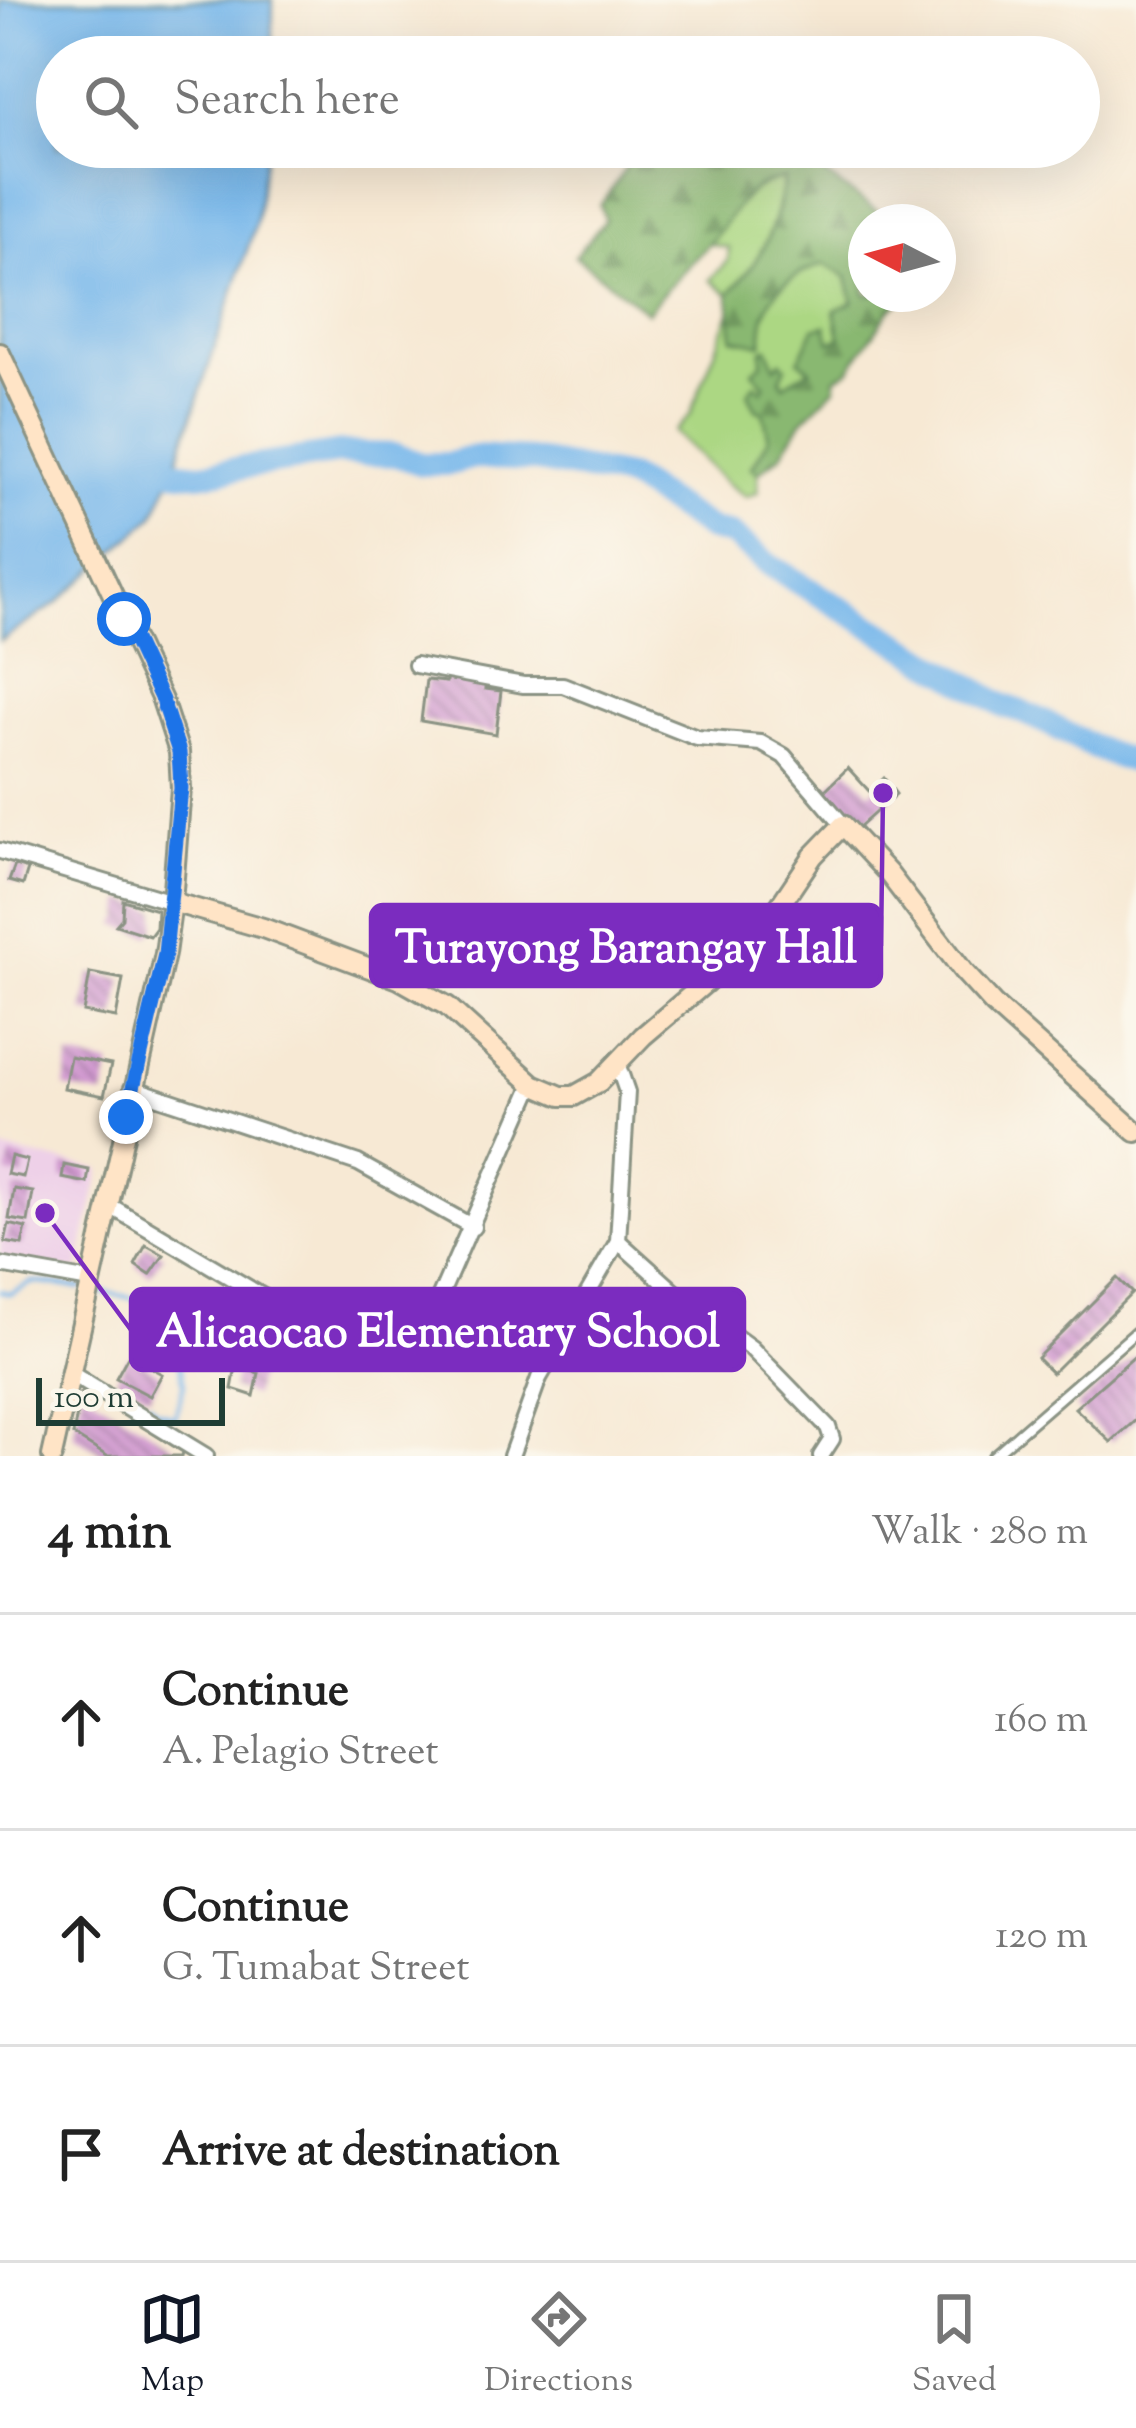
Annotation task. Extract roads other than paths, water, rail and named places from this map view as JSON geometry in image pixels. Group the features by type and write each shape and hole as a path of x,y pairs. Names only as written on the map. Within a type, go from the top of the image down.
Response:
{"street":[{"path":"0,353 162,700 179,752 181,788 165,954 52,1456"},
{"path":"416,664 523,685 563,685 697,738 761,743 784,756 888,873 962,971 1136,1132"},
{"path":"0,851 263,928 399,979 447,1006 533,1084 561,1096 574,1096 599,1082 758,938 813,856 843,825"},
{"path":"511,1456 539,1378 618,1241 627,1092 617,1063"},
{"path":"440,1296 533,1084"},
{"path":"132,1088 346,1159 473,1227"},
{"path":"107,1204 326,1334"},
{"path":"618,1241 677,1294 751,1348 828,1427 832,1439 821,1456"},
{"path":"0,1265 88,1287"},
{"path":"70,1373 206,1456"}],"lane":[{"path":"993,1456 1136,1332"}],"water":[{"path":"0,0 273,0 272,36 36,36 36,168 263,168 256,223 174,471 153,517 56,604 0,641"}],"waterway":[{"path":"151,450 174,471 200,474 340,453 396,455 422,464 449,464 474,457 531,460 629,478 711,530 732,535 768,564 1004,706 1136,762"},
{"path":"0,1291 10,1294 33,1282 83,1288"},
{"path":"94,1291 167,1304 183,1314 179,1360 184,1384 175,1417 149,1403 132,1405"}],"place":[{"name":"Turayong Barangay Hall","path":"883,793"},
{"name":"Alicaocao Elementary School","path":"45,1213"}]}
